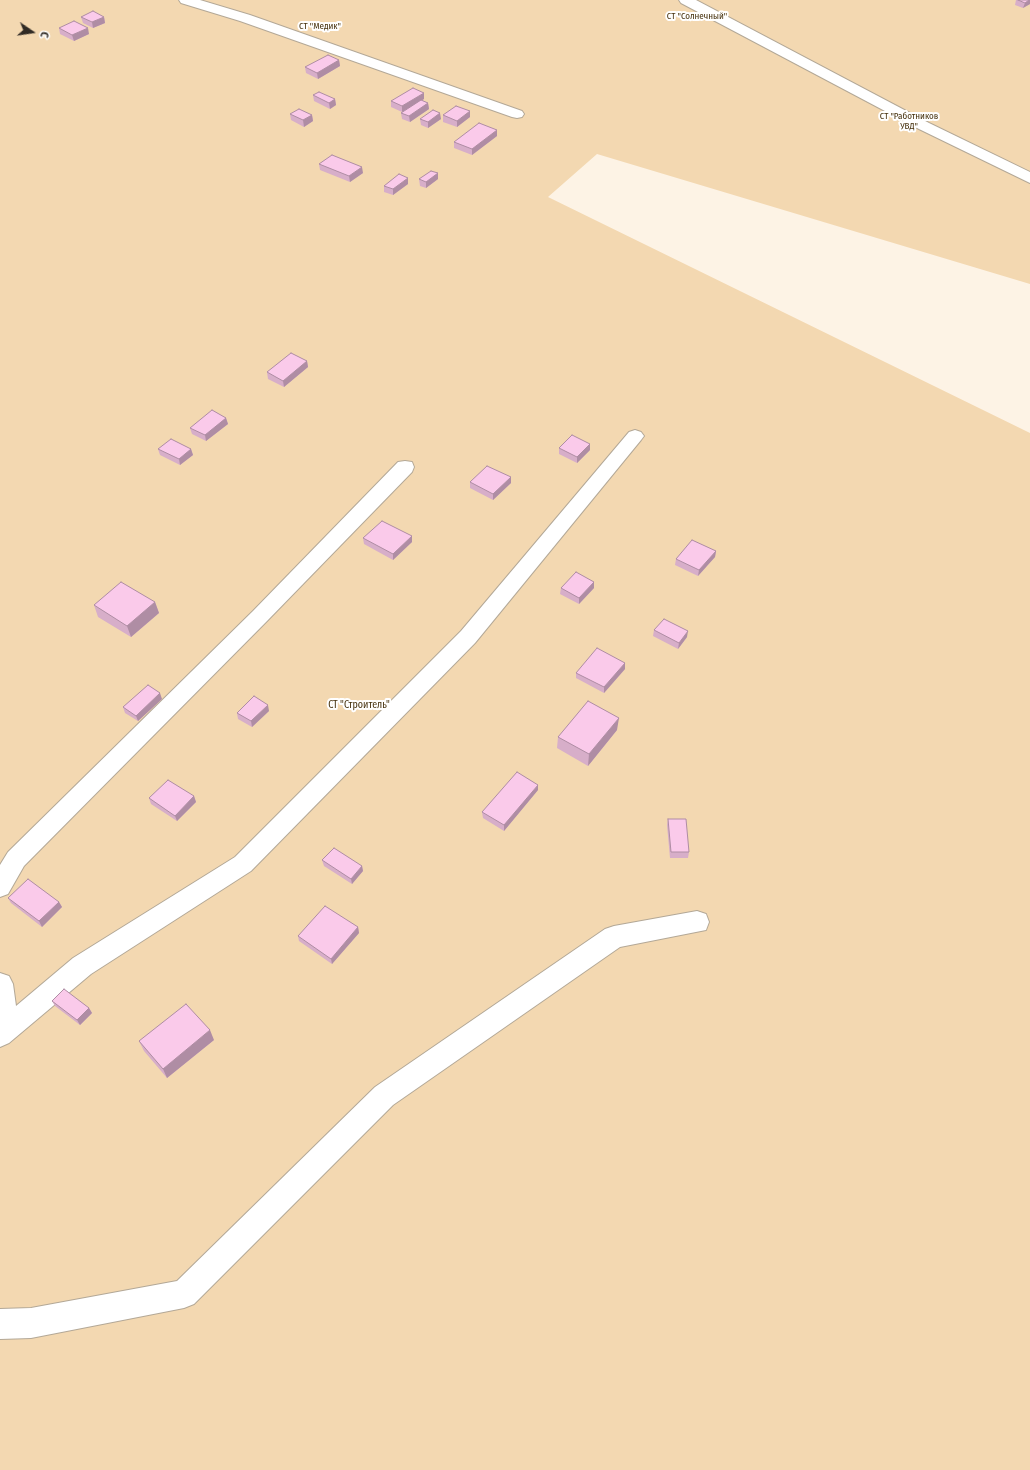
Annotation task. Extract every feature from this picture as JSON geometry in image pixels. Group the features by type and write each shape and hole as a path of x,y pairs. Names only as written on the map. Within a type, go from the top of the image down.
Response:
{"lane":[{"path":"186,0 244,18 517,114"},
{"path":"686,0 924,126 1030,178"},
{"path":"4,1032 82,966 243,864 468,637 635,436"},
{"path":"0,886 16,859 260,616 406,467"},
{"path":"0,1324 31,1324 184,1294 384,1096 614,937 697,922"},
{"path":"0,984 4,1032"}],"green space":[{"path":"0,0 1030,0 1030,284 597,154 548,197 1030,433 1030,1470 0,1470"}],"building":[{"path":"1018,0 1029,0 1025,3"},
{"path":"93,11 104,17 92,22 81,17"},
{"path":"74,21 88,28 72,35 59,28"},
{"path":"328,55 339,60 317,73 305,67"},
{"path":"413,88 424,93 402,106 391,101"},
{"path":"319,92 335,99 329,103 313,95"},
{"path":"421,100 428,103 409,116 401,113"},
{"path":"456,106 470,111 457,121 443,115"},
{"path":"299,109 312,115 303,120 290,114"},
{"path":"433,110 440,113 428,122 420,119"},
{"path":"479,123 497,130 472,149 454,142"},
{"path":"332,155 362,167 349,176 319,164"},
{"path":"431,171 438,173 426,182 419,179"},
{"path":"399,174 408,178 393,189 384,186"},
{"path":"291,353 307,361 283,381 267,372"},
{"path":"212,410 226,418 205,435 190,428"},
{"path":"572,435 590,444 577,457 559,448"},
{"path":"171,439 191,449 179,459 158,449"},
{"path":"487,466 511,477 493,494 470,482"},
{"path":"382,521 412,536 393,554 363,538"},
{"path":"692,540 716,551 699,570 676,559"},
{"path":"576,572 594,582 579,598 561,588"},
{"path":"121,582 155,602 127,626 94,605"},
{"path":"664,619 688,631 679,643 654,630"},
{"path":"597,648 625,663 604,687 576,673"},
{"path":"148,685 160,693 136,716 123,707"},
{"path":"254,696 268,705 251,721 237,713"},
{"path":"588,701 619,718 589,754 558,737"},
{"path":"517,772 538,785 504,825 482,812"},
{"path":"168,780 194,796 175,816 149,798"},
{"path":"668,819 686,819 689,852 671,852"},
{"path":"334,848 362,866 351,879 322,860"},
{"path":"28,879 59,902 39,921 8,898"},
{"path":"325,906 358,927 331,959 298,936"},
{"path":"64,989 89,1008 77,1020 52,1001"},
{"path":"186,1004 210,1030 163,1069 139,1041"}],"park label":[{"name":"СТ \"Солнечный\"","path":"697,16"},
{"name":"СТ \"Медик\"","path":"320,26"},
{"name":"СТ \"Работников УВД\"","path":"909,122"},
{"name":"СТ \"Строитель\"","path":"359,705"}]}
